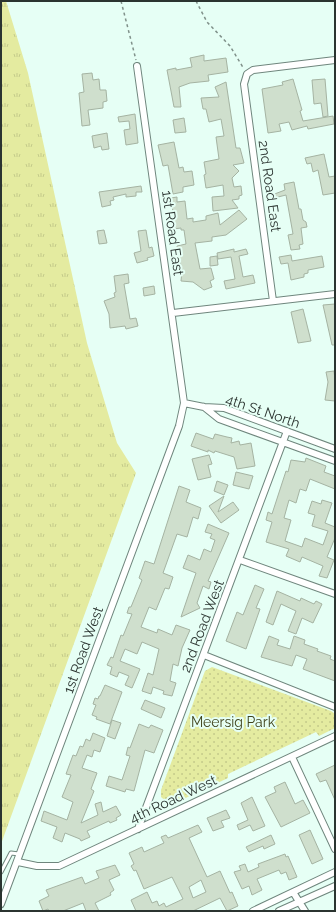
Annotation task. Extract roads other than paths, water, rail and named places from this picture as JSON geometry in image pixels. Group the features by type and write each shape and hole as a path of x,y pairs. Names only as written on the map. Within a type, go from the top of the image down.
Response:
{"street":[{"name":"2nd Road East","path":"273,301 244,84 247,74 253,70 335,60"},
{"name":"1st Road East","path":"137,66 173,313 184,402"},
{"path":"173,313 335,294"},
{"path":"184,402 204,407"},
{"name":"1st Road West","path":"1,904 21,854 179,426 184,402"},
{"name":"4th St North","path":"204,407 224,408 335,449"},
{"name":"4th St North","path":"204,407 219,419 335,461"},
{"name":"2nd Road West","path":"138,829 240,560 287,431"},
{"path":"240,560 335,594"},
{"path":"204,655 335,707"},
{"name":"4th Road West","path":"18,862 38,866 59,866 335,736"},
{"path":"292,757 335,849"},
{"path":"253,911 335,872"},
{"path":"279,911 335,886"},
{"path":"293,892 305,911"}],"lane":[{"path":"1,872 11,853 21,854"}],"park label":[{"name":"Meersig Park","path":"233,722"}]}
